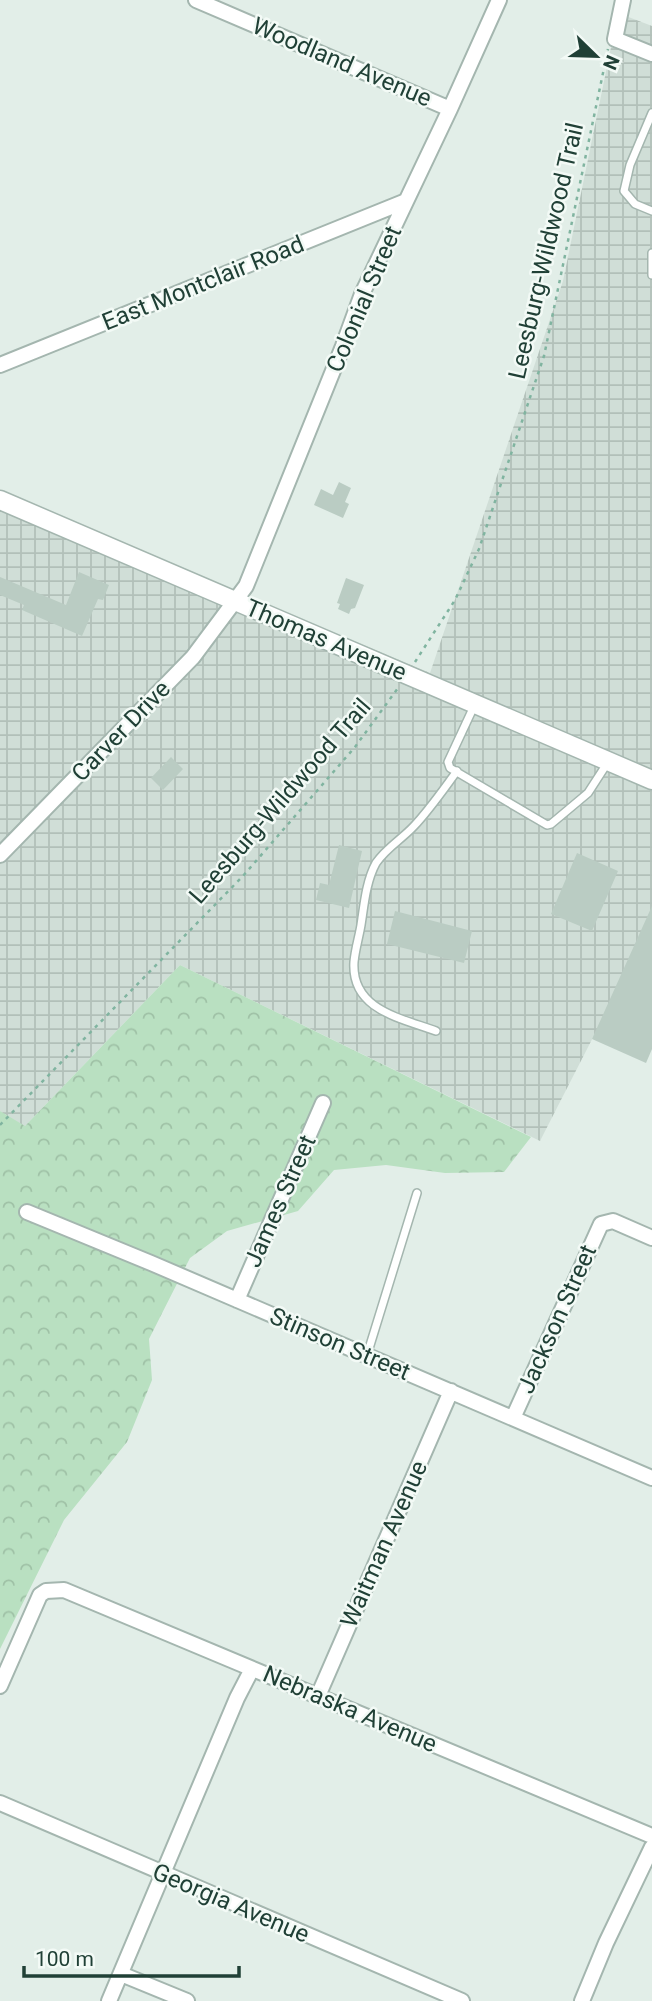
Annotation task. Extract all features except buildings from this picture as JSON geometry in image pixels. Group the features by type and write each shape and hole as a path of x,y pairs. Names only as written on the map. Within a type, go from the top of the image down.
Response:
{"street":[{"name":"Woodland Avenue","path":"196,0 450,109"},
{"name":"Colonial Street","path":"235,601 246,586 362,294 499,0"},
{"path":"622,0 612,41 652,54"},
{"name":"East Montclair Road","path":"0,365 406,201"},
{"name":"Thomas Avenue","path":"0,500 652,780"},
{"name":"Carver Drive","path":"0,855 193,657 235,601"},
{"name":"James Street","path":"237,1300 323,1103"},
{"name":"Stinson Street","path":"27,1212 652,1478"},
{"name":"Jackson Street","path":"513,1418 596,1233 604,1222 613,1221 652,1238"},
{"name":"Waitman Avenue","path":"318,1696 451,1391"},
{"name":"Nebraska Avenue","path":"0,1686 40,1595 46,1591 64,1590 652,1836"},
{"path":"109,2001 252,1668"},
{"name":"Georgia Avenue","path":"0,1803 462,2001"},
{"path":"582,2001 606,1942 652,1847"},
{"path":"121,1974 187,2001"}],"lane":[{"path":"652,113 630,165 624,191 635,204 652,211"},
{"path":"652,253 652,275"},
{"path":"475,704 448,762 450,768 547,825 588,793 608,761"},
{"path":"436,1031 390,1015 369,1003 357,986 354,964 368,887 375,864 388,848 412,829 457,771"},
{"path":"367,1355 417,1193"}],"path":[{"name":"Leesburg-Wildwood Trail","path":"0,1125 243,876 355,747 407,676 455,600 479,549 544,356 612,41"}],"shaded area":[{"path":"618,13 652,26 652,772 0,492 430,673 563,281"},
{"path":"0,508 652,788 652,922 540,1141 180,965 24,1127 0,1111"}],"green space":[{"path":"180,965 531,1137 504,1172 445,1173 386,1165 334,1170 298,1211 227,1231 190,1258 149,1339 152,1380 127,1442 64,1520 0,1649 0,1111 25,1126"}]}
